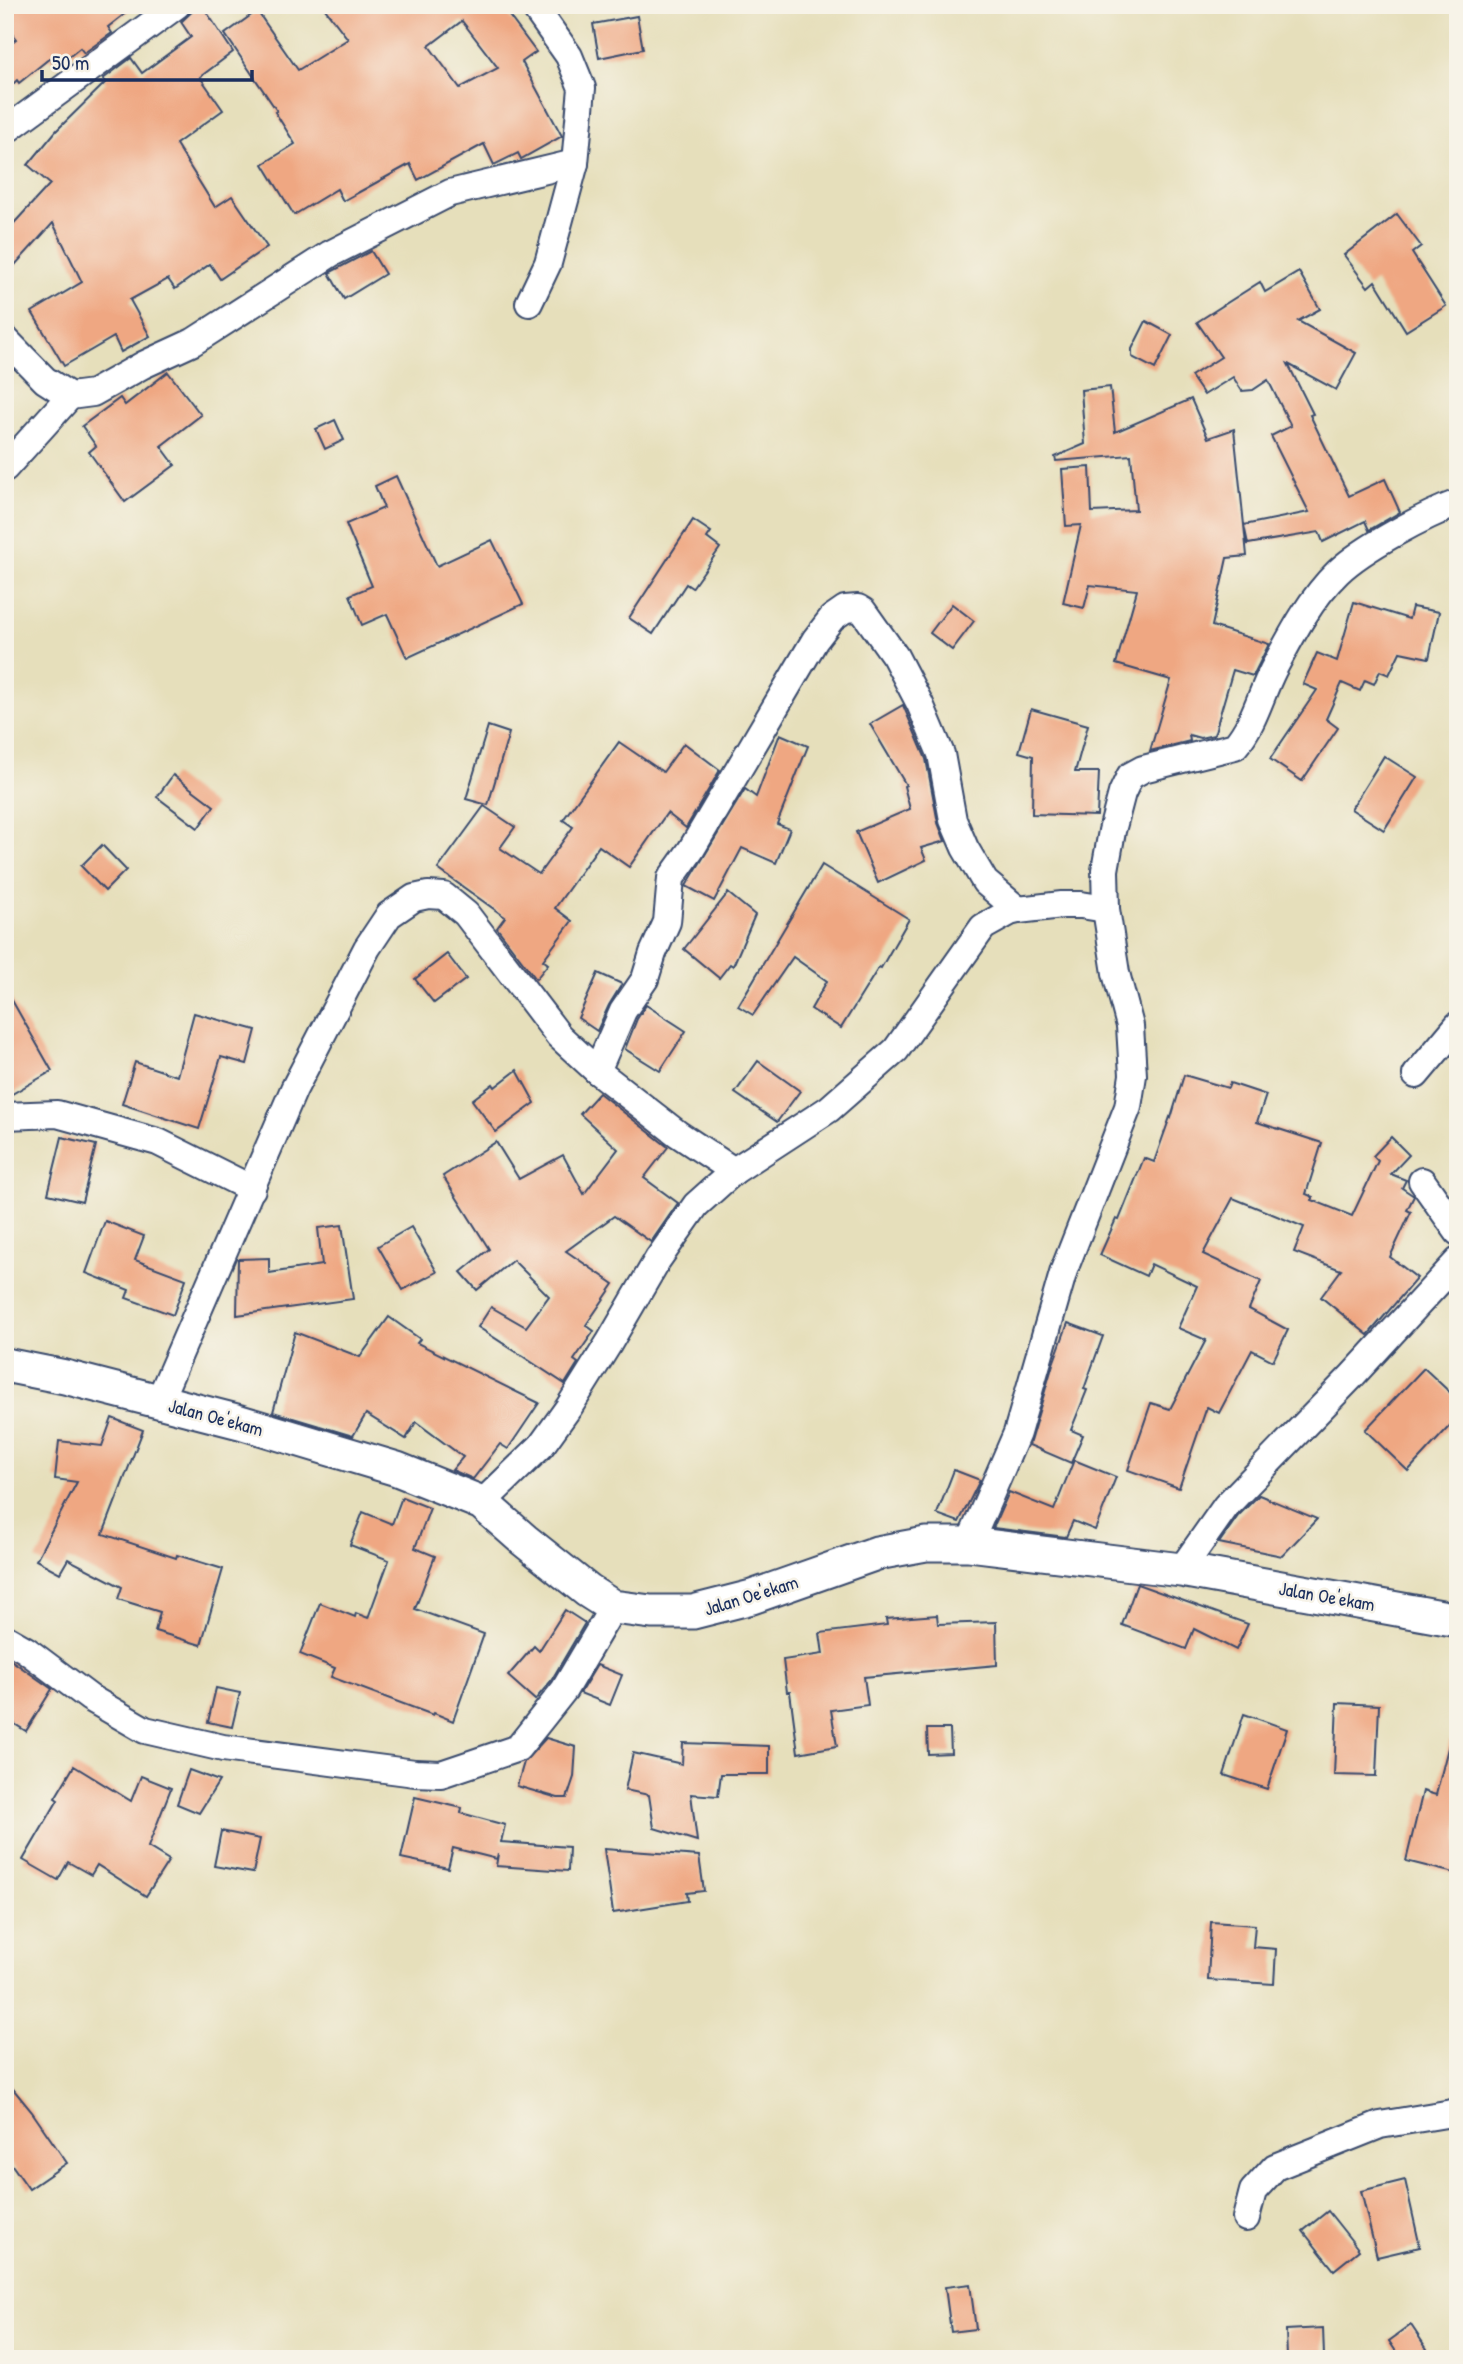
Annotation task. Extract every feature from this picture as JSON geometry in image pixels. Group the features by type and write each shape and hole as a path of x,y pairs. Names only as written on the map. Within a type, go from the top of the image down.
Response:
{"street":[{"path":"5,131 177,5"},
{"path":"529,303 548,263 575,163 582,88 569,56 533,5"},
{"path":"5,339 45,380 70,396 93,394 142,365 193,342 330,254 450,193 575,163"},
{"path":"5,468 70,396"},
{"path":"969,1544 1017,1433 1064,1270 1128,1107 1133,1075 1130,1027 1116,973 1106,909 1105,870 1122,793 1130,776 1143,769 1235,746 1252,722 1267,682 1296,629 1310,606 1338,572 1359,555 1436,511 1458,503"},
{"path":"597,1071 623,1011 645,979 667,922 671,878 691,850 799,665 832,618 845,609 858,608 863,611 895,656 920,704 941,754 953,820 965,848 985,882 1018,910"},
{"path":"159,1401 294,1089 366,948 389,915 414,898 444,896 466,914 559,1035 597,1071 678,1134 734,1171"},
{"path":"482,1503 541,1446 569,1407 658,1259 696,1205 734,1171 829,1109 896,1050 983,928 1018,910 1072,905 1106,909"},
{"path":"1416,1075 1458,1025"},
{"path":"5,1115 57,1114 135,1135 158,1142 252,1189"},
{"path":"1422,1181 1458,1232"},
{"path":"1181,1570 1226,1506 1352,1376 1458,1261"},
{"name":"Jalan Oe'ekam","path":"5,1364 240,1422 397,1469 482,1503 588,1591 613,1607 651,1612 693,1612 752,1597 877,1553 926,1544 969,1544 1181,1570 1458,1620"},
{"path":"5,1638 26,1650 90,1698 145,1730 223,1748 441,1774 518,1748 564,1690 613,1607"},
{"path":"1246,2218 1253,2191 1275,2167 1380,2125 1458,2112"}],"building":[{"path":"5,5 136,5 108,27 112,33 84,53 80,48 56,67 50,58 19,83 17,80 5,92 5,48 16,39 5,24"},
{"path":"202,5 233,52 200,77 223,110 176,144 215,207 232,196 267,247 220,279 210,264 175,289 168,279 130,300 150,336 121,352 114,337 64,366 32,312 82,282 53,223 5,276 5,233 50,184 28,165 56,131 106,82 103,79 131,58 142,73 191,37 181,22"},
{"path":"322,5 501,5 536,52 522,62 562,136 521,159 518,153 494,165 484,144 418,180 410,164 343,201 337,189 294,215 263,164 295,144 275,112 277,111 225,34 257,11 298,70 348,39","holes":["462,21 498,68 460,88 429,46"]},
{"path":"637,16 643,49 599,58 593,24"},
{"path":"1397,214 1421,246 1412,253 1446,306 1406,331 1375,281 1368,287 1344,255"},
{"path":"371,251 385,274 344,299 329,273"},
{"path":"1299,272 1320,309 1298,321 1356,353 1336,390 1288,364 1349,496 1385,479 1400,512 1369,530 1365,521 1323,542 1319,532 1248,544 1244,525 1309,512 1271,436 1291,426 1268,380 1253,390 1242,391 1233,377 1204,395 1191,376 1221,357 1197,322 1260,282 1265,292"},
{"path":"1146,321 1172,335 1155,369 1132,357 1132,349"},
{"path":"168,372 201,415 161,446 175,465 125,502 89,452 96,446 82,426 120,398 125,405"},
{"path":"1110,387 1115,432 1191,399 1208,438 1234,429 1247,556 1227,558 1212,626 1269,644 1253,676 1233,670 1214,735 1200,738 1189,735 1190,741 1150,751 1171,680 1116,664 1137,590 1090,585 1084,608 1063,603 1081,525 1066,526 1062,469 1090,467 1092,512 1136,510 1131,455 1056,461 1055,457 1085,444 1081,390"},
{"path":"335,420 344,440 325,449 316,429"},
{"path":"396,476 437,566 492,540 523,604 407,658 387,614 362,625 350,595 372,586 346,524 384,508 375,486"},
{"path":"693,520 711,532 707,538 720,548 692,588 686,584 653,634 629,618"},
{"path":"1354,602 1409,619 1412,607 1439,612 1429,658 1400,652 1389,675 1380,671 1374,684 1365,680 1360,691 1342,683 1326,719 1338,728 1302,781 1270,759 1317,690 1303,684 1317,653 1337,661"},
{"path":"952,604 974,621 952,650 930,633"},
{"path":"903,705 926,759 938,823 945,841 921,848 926,860 878,883 856,832 910,809 904,786 906,785 870,724"},
{"path":"1031,709 1088,725 1075,772 1099,772 1097,816 1032,814 1033,756 1019,752"},
{"path":"488,726 509,733 488,805 466,799"},
{"path":"780,734 808,746 777,824 790,829 776,863 742,848 714,901 686,886 745,789 756,797"},
{"path":"619,742 663,772 684,743 720,770 686,828 667,813 629,867 599,846 555,908 572,921 543,960 548,964 536,979 497,928 505,917 438,869 484,806 515,827 500,848 539,874 573,827 563,820"},
{"path":"1384,756 1417,777 1384,830 1351,809"},
{"path":"173,775 214,806 198,828 157,797"},
{"path":"102,845 126,870 105,891 81,866"},
{"path":"822,865 909,919 881,968 879,967 841,1028 811,1009 827,981 793,957 753,1015 738,1006"},
{"path":"728,893 755,915 733,966 730,964 719,978 684,949"},
{"path":"447,954 466,979 434,1003 415,979"},
{"path":"598,973 622,984 597,1031 578,1018"},
{"path":"5,988 52,1071 5,1098"},
{"path":"646,1005 686,1031 660,1071 625,1049"},
{"path":"194,1013 256,1030 247,1064 221,1057 199,1129 122,1104 135,1062 177,1076"},
{"path":"758,1061 800,1091 777,1122 735,1093"},
{"path":"517,1070 535,1103 496,1132 472,1100"},
{"path":"1184,1075 1228,1088 1230,1083 1266,1095 1257,1122 1322,1143 1306,1194 1313,1197 1312,1200 1352,1216 1378,1161 1373,1156 1391,1137 1409,1155 1391,1174 1406,1180 1402,1188 1414,1196 1407,1210 1411,1212 1390,1257 1417,1278 1368,1335 1321,1297 1341,1270 1294,1252 1304,1227 1233,1198 1203,1254 1261,1281 1249,1309 1288,1330 1273,1361 1252,1350 1219,1413 1207,1407 1179,1488 1128,1470 1151,1403 1170,1409 1206,1340 1178,1328 1197,1286 1151,1264 1146,1276 1100,1255 1116,1219 1119,1220 1144,1158 1154,1162"},
{"path":"599,1093 668,1147 644,1178 678,1203 651,1242 614,1216 566,1251 614,1284 586,1325 594,1331 574,1360 578,1363 565,1384 478,1327 491,1307 526,1327 549,1296 513,1260 477,1290 461,1272 489,1249 443,1176 496,1142 519,1179 563,1155 584,1194 618,1149 580,1114"},
{"path":"62,1137 96,1145 82,1202 48,1194"},
{"path":"105,1221 144,1236 135,1260 186,1279 173,1315 126,1298 129,1290 86,1273"},
{"path":"342,1225 353,1299 237,1315 238,1259 269,1258 269,1273 322,1265 318,1228"},
{"path":"411,1227 437,1272 403,1290 378,1246"},
{"path":"389,1317 420,1339 417,1343 539,1403 508,1449 500,1444 473,1479 452,1470 463,1457 416,1422 406,1439 366,1414 353,1436 273,1412 295,1332 360,1357"},
{"path":"1068,1323 1103,1336 1084,1389 1087,1390 1071,1430 1083,1435 1071,1463 1029,1445"},
{"path":"1424,1368 1458,1400 1458,1417 1408,1471 1365,1430"},
{"path":"112,1418 143,1430 103,1534 176,1558 177,1555 223,1569 201,1645 155,1631 160,1612 118,1599 122,1587 68,1559 60,1573 36,1560 77,1482 55,1479 59,1441 102,1446"},
{"path":"1074,1460 1116,1477 1095,1530 1073,1521 1066,1537 993,1528 1009,1492 1054,1510"},
{"path":"954,1470 980,1480 959,1522 937,1514"},
{"path":"1259,1495 1317,1519 1282,1556 1219,1543 1238,1516"},
{"path":"402,1497 430,1508 415,1548 435,1556 415,1609 484,1634 453,1721 331,1677 335,1668 300,1654 320,1603 355,1617 356,1613 368,1618 389,1560 350,1545 363,1512 392,1524"},
{"path":"1137,1584 1248,1624 1236,1650 1194,1629 1186,1649 1122,1625"},
{"path":"565,1610 585,1623 551,1681 535,1700 508,1676 534,1646 539,1651"},
{"path":"937,1615 938,1624 996,1622 997,1665 864,1677 868,1705 831,1710 837,1746 798,1753 783,1660 823,1654 820,1633 887,1625 886,1619"},
{"path":"5,1656 52,1689 26,1731 5,1718"},
{"path":"597,1665 622,1675 610,1705 580,1693"},
{"path":"216,1688 240,1693 232,1727 208,1722"},
{"path":"1337,1703 1379,1705 1376,1776 1334,1775"},
{"path":"1244,1714 1287,1729 1267,1789 1224,1775"},
{"path":"927,1729 950,1729 951,1753 928,1754"},
{"path":"546,1738 576,1747 574,1777 567,1798 558,1798 517,1786 524,1762"},
{"path":"1450,1740 1458,1741 1458,1874 1406,1861 1423,1791 1436,1795"},
{"path":"683,1743 769,1746 769,1774 721,1774 718,1796 691,1794 697,1841 654,1828 649,1795 625,1790 633,1753 682,1764"},
{"path":"74,1766 131,1801 141,1776 171,1788 148,1847 169,1860 146,1896 97,1865 91,1875 68,1862 58,1880 23,1860 58,1800 55,1798"},
{"path":"189,1770 219,1781 199,1813 177,1804"},
{"path":"415,1797 462,1808 461,1813 505,1825 501,1842 569,1847 568,1871 496,1866 498,1854 497,1859 453,1848 448,1868 401,1858"},
{"path":"221,1831 260,1839 253,1873 214,1866"},
{"path":"604,1849 699,1856 704,1891 687,1893 688,1901 613,1913"},
{"path":"1211,1922 1255,1925 1253,1947 1276,1949 1274,1984 1208,1980"},
{"path":"5,2079 32,2112 67,2163 29,2189 5,2155"},
{"path":"1405,2180 1420,2247 1377,2257 1361,2191"},
{"path":"1328,2211 1359,2250 1334,2270 1303,2231"},
{"path":"970,2284 976,2329 951,2332 945,2287"},
{"path":"1411,2325 1427,2349 1413,2359 1401,2359 1389,2341"},
{"path":"1323,2328 1324,2356 1287,2357 1286,2330"}]}
